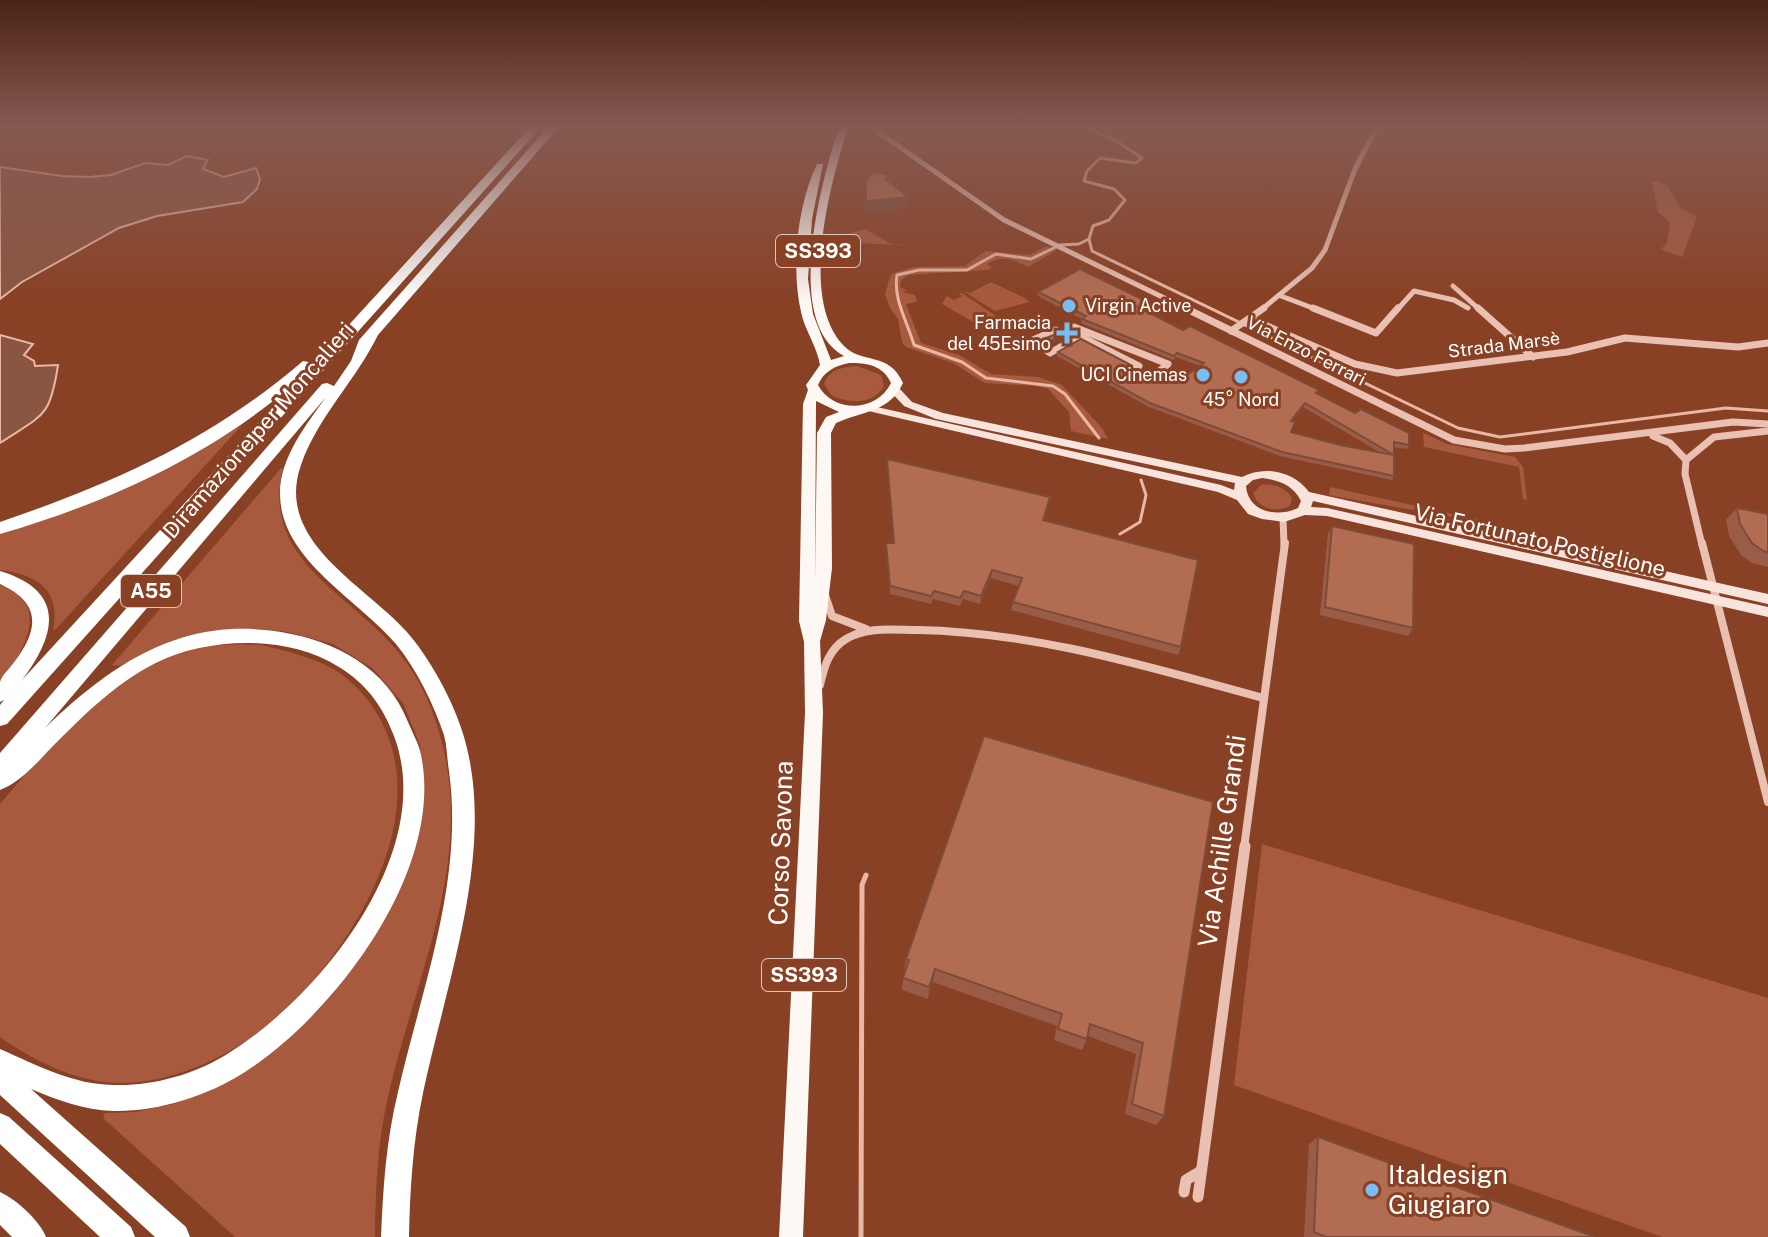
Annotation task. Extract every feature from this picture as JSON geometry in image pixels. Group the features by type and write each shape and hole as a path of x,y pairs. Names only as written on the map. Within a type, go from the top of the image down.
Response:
{"highway":[{"name":"Diramazione per Moncalieri","path":"0,767 487,185"},
{"name":"Diramazione per Moncalieri","path":"0,718 500,185"},
{"path":"0,528 119,486 193,450 257,408 369,325"},
{"path":"369,325 362,359 323,410 296,456 290,472 287,505 292,523 305,546 393,629 425,670 450,724 459,757 464,830 459,879 449,934 405,1102 392,1205 395,1237"},
{"path":"0,577 29,591 37,601 42,621 34,650 0,694"},
{"path":"0,781 89,696 131,667 151,656 190,643 257,636 322,649 343,659 374,684 398,718 407,738 415,789 411,821 393,878 365,931 342,965 296,1017 235,1064 170,1091 116,1098 63,1090 0,1062"},
{"path":"0,1078 176,1237"},
{"path":"0,1126 121,1237"}],"main road":[{"name":"SS393","path":"814,185 809,206 804,288 807,315 824,352 826,366"},
{"name":"SS393","path":"827,185 821,207 817,287 821,314 833,340 846,353 890,370 897,383 895,390"},
{"path":"826,366 849,359 862,359"},
{"name":"Corso Savona","path":"791,1237 814,713 812,642 807,621 809,404 814,379 826,366"},
{"name":"Corso Savona","path":"812,642 818,625 822,587 824,433 831,420 880,404 895,390"},
{"path":"814,391 830,405 863,408"}],"street":[{"name":"Via Enzo Ferrari","path":"952,185 993,213 1053,244 1454,440 1505,449 1644,435 1733,422 1768,424"},
{"path":"1231,331 1281,296 1312,268 1325,250 1349,185"},
{"path":"1453,286 1533,357"},
{"path":"1281,296 1376,333 1414,291 1423,290 1468,308"},
{"name":"Strada Marsè","path":"1250,320 1355,364 1384,372 1533,357 1625,338 1738,347 1768,343"},
{"path":"1074,327 1168,364 1151,378 1134,370 1139,366 1080,336 1050,353 1033,340 1056,330 1061,334 1074,327"},
{"path":"895,390 908,404 940,416 1244,481"},
{"path":"863,408 1221,489 1240,497 1253,510 1283,518 1303,511 1306,506 1305,495 1298,486 1278,476 1262,474 1244,481 1240,485 1240,497"},
{"path":"1768,431 1740,431 1714,437 1686,460 1685,474 1768,802"},
{"path":"1644,435 1670,443 1686,460"},
{"name":"Via Fortunato Postiglione","path":"1305,495 1713,593 1768,612"},
{"name":"Via Fortunato Postiglione","path":"1303,511 1327,512 1713,593 1768,599"},
{"name":"Via Achille Grandi","path":"1198,1197 1286,532 1283,518"},
{"path":"822,587 832,616 855,627 870,630 935,629 1029,639 1263,698"},
{"path":"814,713 827,656 847,637 870,630"},
{"path":"1184,1192 1186,1180 1201,1171"}],"shaded area":[{"path":"0,185 258,185 243,202 157,216 119,228 22,282 0,299"},
{"path":"1652,185 1666,185 1680,207 1697,217 1682,257 1661,249 1667,243 1670,223 1658,212"},
{"path":"865,229 891,244 917,246 838,242 839,236"},
{"path":"1047,246 1057,250 1028,267 1013,260 998,259 987,264 992,268 986,270 909,275 901,280 900,287 907,290 903,292 915,295 917,302 906,304 921,343 959,355 991,374 1038,377 1062,385 1102,428 1108,439 1071,431 1069,412 1048,389 985,383 953,363 906,347 902,342 898,319 885,294 891,274 913,267 965,266 985,251 1029,255"},
{"path":"991,282 1029,302 995,311 963,291 970,293"},
{"path":"958,293 996,316 999,325 989,331 942,304 947,296 954,300 962,296"},
{"path":"0,335 33,344 24,355 34,361 35,366 58,365 48,405 36,420 0,443"},
{"path":"857,366 881,375 884,386 880,392 860,401 831,395 824,384 829,375 842,368"},
{"path":"243,424 56,629 53,630 55,616 50,594 43,586 25,575 0,570 0,533 154,472"},
{"path":"1423,433 1447,444 1515,457 1523,467 1527,500 1523,499 1519,467 1424,447"},
{"path":"281,468 279,499 284,526 295,549 331,589 394,647 409,666 435,720 449,783 450,833 445,882 434,932 392,1078 382,1128 375,1237 235,1237 103,1118 105,1113 135,1112 177,1103 214,1088 330,994 423,799 420,745 403,703 372,668 333,644 283,631 224,630 194,635 161,646 120,666 112,665"},
{"path":"1261,485 1274,485 1286,491 1292,498 1290,506 1273,509 1263,506 1253,493"},
{"path":"1330,487 1521,529 1329,495"},
{"path":"0,585 16,593 26,604 30,616 24,644 0,685"},
{"path":"261,645 327,665 360,692 380,719 394,756 397,794 392,833 380,873 362,911 316,978 290,1006 254,1036 213,1060 168,1076 123,1083 73,1075 28,1055 0,1037 0,804 59,736 104,695 128,678 154,663 191,649"},
{"path":"1262,844 1768,998 1768,1237 1662,1237 1234,1085"}],"building":[{"path":"866,185 893,185 908,197 866,201"},
{"name":"45° Nord","path":"1080,269 1148,302 1138,307 1183,330 1190,326 1319,390 1316,393 1355,413 1361,409 1409,433 1409,445 1394,442 1394,455 1394,476 1282,452 1150,403 1058,352 1081,339 1152,380 1164,373 1180,380 1204,363 1177,353 1174,356 1082,319 1086,316 1038,292","holes":["1305,403 1394,455 1291,432 1295,422 1291,421"]},
{"path":"1056,334 1060,336 1051,341 1046,338"},
{"path":"887,459 1050,497 1043,520 1198,560 1181,647 1013,602 1022,578 992,570 981,596 964,591 960,598 934,591 931,596 890,586 886,543 894,543"},
{"path":"1737,508 1768,514 1768,552 1752,543 1740,524"},
{"path":"1332,526 1414,544 1413,628 1325,607"},
{"path":"984,736 1213,802 1164,1116 1132,1104 1143,1043 1090,1024 1087,1039 1058,1029 1062,1014 935,969 929,987 903,978 909,960 906,959"},
{"name":"Italdesign Giugiaro","path":"1318,1137 1595,1237 1326,1237 1314,1232"}],"waterway":[{"path":"1089,239 1093,226 1109,220 1125,200 1114,189 1098,185"},
{"path":"1089,239 1092,251 1458,428 1500,437 1726,408 1768,411"},
{"path":"1089,239 1079,244 1060,245 1031,259 996,254 967,270 919,270 897,275 896,284 914,345 962,362 986,378 1053,386 1065,394 1099,438"},
{"path":"1120,534 1140,522 1146,495 1141,480"},
{"path":"861,1237 862,885 866,875"}],"place":[{"name":"Virgin Active","path":"1069,306"},
{"name":"Farmacia del 45Esimo","path":"1067,333"},
{"name":"UCI Cinemas","path":"1203,375"},
{"name":"45° Nord","path":"1241,377"},
{"name":"Italdesign Giugiaro","path":"1372,1190"}]}
